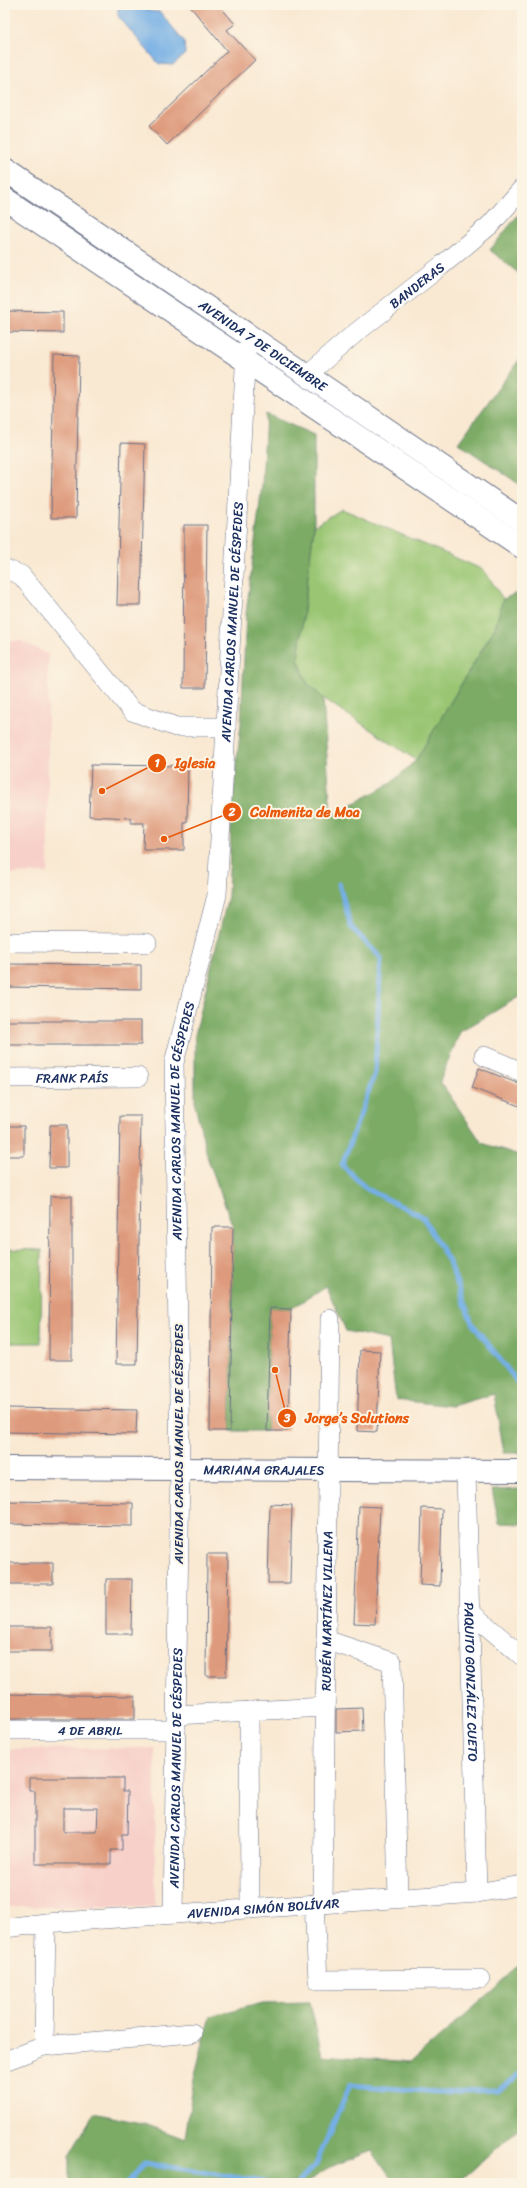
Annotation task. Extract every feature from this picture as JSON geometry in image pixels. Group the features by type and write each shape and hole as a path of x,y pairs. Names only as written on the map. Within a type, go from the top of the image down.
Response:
{"main road":[{"name":"AVENIDA 7 DE DICIEMBRE","path":"5,170 522,521"},
{"name":"AVENIDA 7 DE DICIEMBRE","path":"5,199 522,547"},
{"name":"MARIANA GRAJALES","path":"5,1468 522,1471"}],"street":[{"name":"BANDERAS","path":"307,375 353,335 441,266 490,225 522,189"},
{"name":"AVENIDA CARLOS MANUEL DE CÉSPEDES","path":"173,1914 180,1469 174,1063 217,895 247,362 245,333"},
{"path":"5,569 21,575 132,711 176,727 226,727"},
{"path":"5,942 147,943"},
{"path":"484,1056 522,1072"},
{"name":"FRANK PAÍS","path":"5,1078 138,1077"},
{"name":"RUBÉN MARTÍNEZ VILLENA","path":"330,1319 325,1707 318,1980 480,1979"},
{"name":"PAQUITO GONZÁLEZ CUETO","path":"466,1471 477,1893"},
{"path":"469,1611 522,1656"},
{"path":"326,1640 392,1662 398,1898"},
{"name":"4 DE ABRIL","path":"5,1730 176,1723 249,1711 325,1707"},
{"path":"249,1711 250,1909"},
{"name":"AVENIDA SIMÓN BOLÍVAR","path":"5,1928 46,1923 477,1893 522,1885"},
{"path":"44,2046 46,1923"},
{"path":"5,2061 44,2046 192,2033"}],"shaded area":[{"path":"5,641 21,641 48,654 48,873 5,874"},
{"path":"155,1748 155,1906 5,1907 5,1749"}],"green space":[{"path":"522,210 522,276 490,250"},
{"path":"522,356 522,486 458,443"},
{"path":"266,414 314,435 314,526 298,659 307,683 323,698 331,816 391,783 416,760 495,628 503,599 522,591 522,995 460,1032 440,1081 482,1143 522,1156 522,1453 504,1453 494,1394 452,1406 396,1400 389,1340 346,1331 326,1286 291,1309 270,1308 267,1431 230,1431 233,1227 208,1159 195,1105 195,1035 228,896 232,805 241,724 246,614 262,485"},
{"path":"342,509 484,570 503,599 495,628 416,760 323,698 307,683 298,659 314,526"},
{"path":"5,1249 42,1250 41,1343 5,1343"},
{"path":"522,1489 522,1524 499,1523 492,1490"},
{"path":"522,1961 522,2126 460,2181 439,2183 394,2183 372,2151 325,2169 308,2183 69,2183 69,2156 94,2113 145,2124 185,2139 194,2078 210,2016 263,2003 310,2002 322,2055 411,2062 496,1988"}],"water":[{"path":"120,5 142,5 149,11 160,12 184,41 185,54 173,65 159,64 118,16 118,8"}],"building":[{"path":"189,5 219,5 235,24 227,30 255,60 167,145 149,126 227,51"},
{"path":"5,311 63,312 63,333 5,332"},
{"path":"54,355 79,356 76,518 51,518"},
{"path":"121,443 145,444 141,605 117,605"},
{"path":"184,525 207,525 205,688 183,688"},
{"path":"91,765 188,766 187,823 184,823 184,850 143,850 144,823 131,823 131,818 89,816"},
{"path":"5,964 141,965 141,989 5,987"},
{"path":"5,1021 141,1021 141,1045 5,1045"},
{"path":"479,1068 522,1085 522,1107 472,1088"},
{"path":"120,1116 141,1116 137,1364 116,1364"},
{"path":"50,1125 67,1125 67,1168 49,1168"},
{"path":"5,1126 24,1126 24,1156 5,1156"},
{"path":"50,1196 72,1196 72,1360 49,1360"},
{"path":"212,1227 233,1227 230,1431 210,1431"},
{"path":"270,1308 291,1309 288,1431 267,1431"},
{"path":"360,1350 380,1351 377,1432 357,1431"},
{"path":"5,1408 137,1410 136,1434 5,1432"},
{"path":"5,1501 133,1503 133,1526 5,1524"},
{"path":"270,1504 292,1505 290,1583 268,1583"},
{"path":"359,1506 380,1507 375,1624 354,1623"},
{"path":"422,1508 442,1509 440,1586 420,1585"},
{"path":"207,1554 228,1554 226,1676 206,1676"},
{"path":"5,1563 53,1563 53,1584 5,1584"},
{"path":"106,1579 132,1579 131,1634 106,1634"},
{"path":"5,1627 52,1627 52,1651 5,1651"},
{"path":"5,1694 135,1696 135,1719 5,1719"},
{"path":"362,1708 363,1731 336,1732 336,1709"},
{"path":"29,1778 123,1778 123,1791 128,1791 127,1835 122,1835 122,1850 111,1850 111,1864 35,1864 35,1791 29,1791","holes":["63,1808 98,1808 97,1832 63,1832"]}],"waterway":[{"path":"339,884 351,927 381,958 375,1073 342,1165 367,1189 423,1217 449,1262 472,1323 522,1388"},
{"path":"298,2183 316,2164 350,2085 437,2092 498,2090 522,2073"},
{"path":"127,2183 145,2163 272,2183"}],"place":[{"name":"Iglesia","path":"102,791"},
{"name":"Colmenita de Moa","path":"164,839"},
{"name":"Jorge’s Solutions","path":"275,1370"}]}
